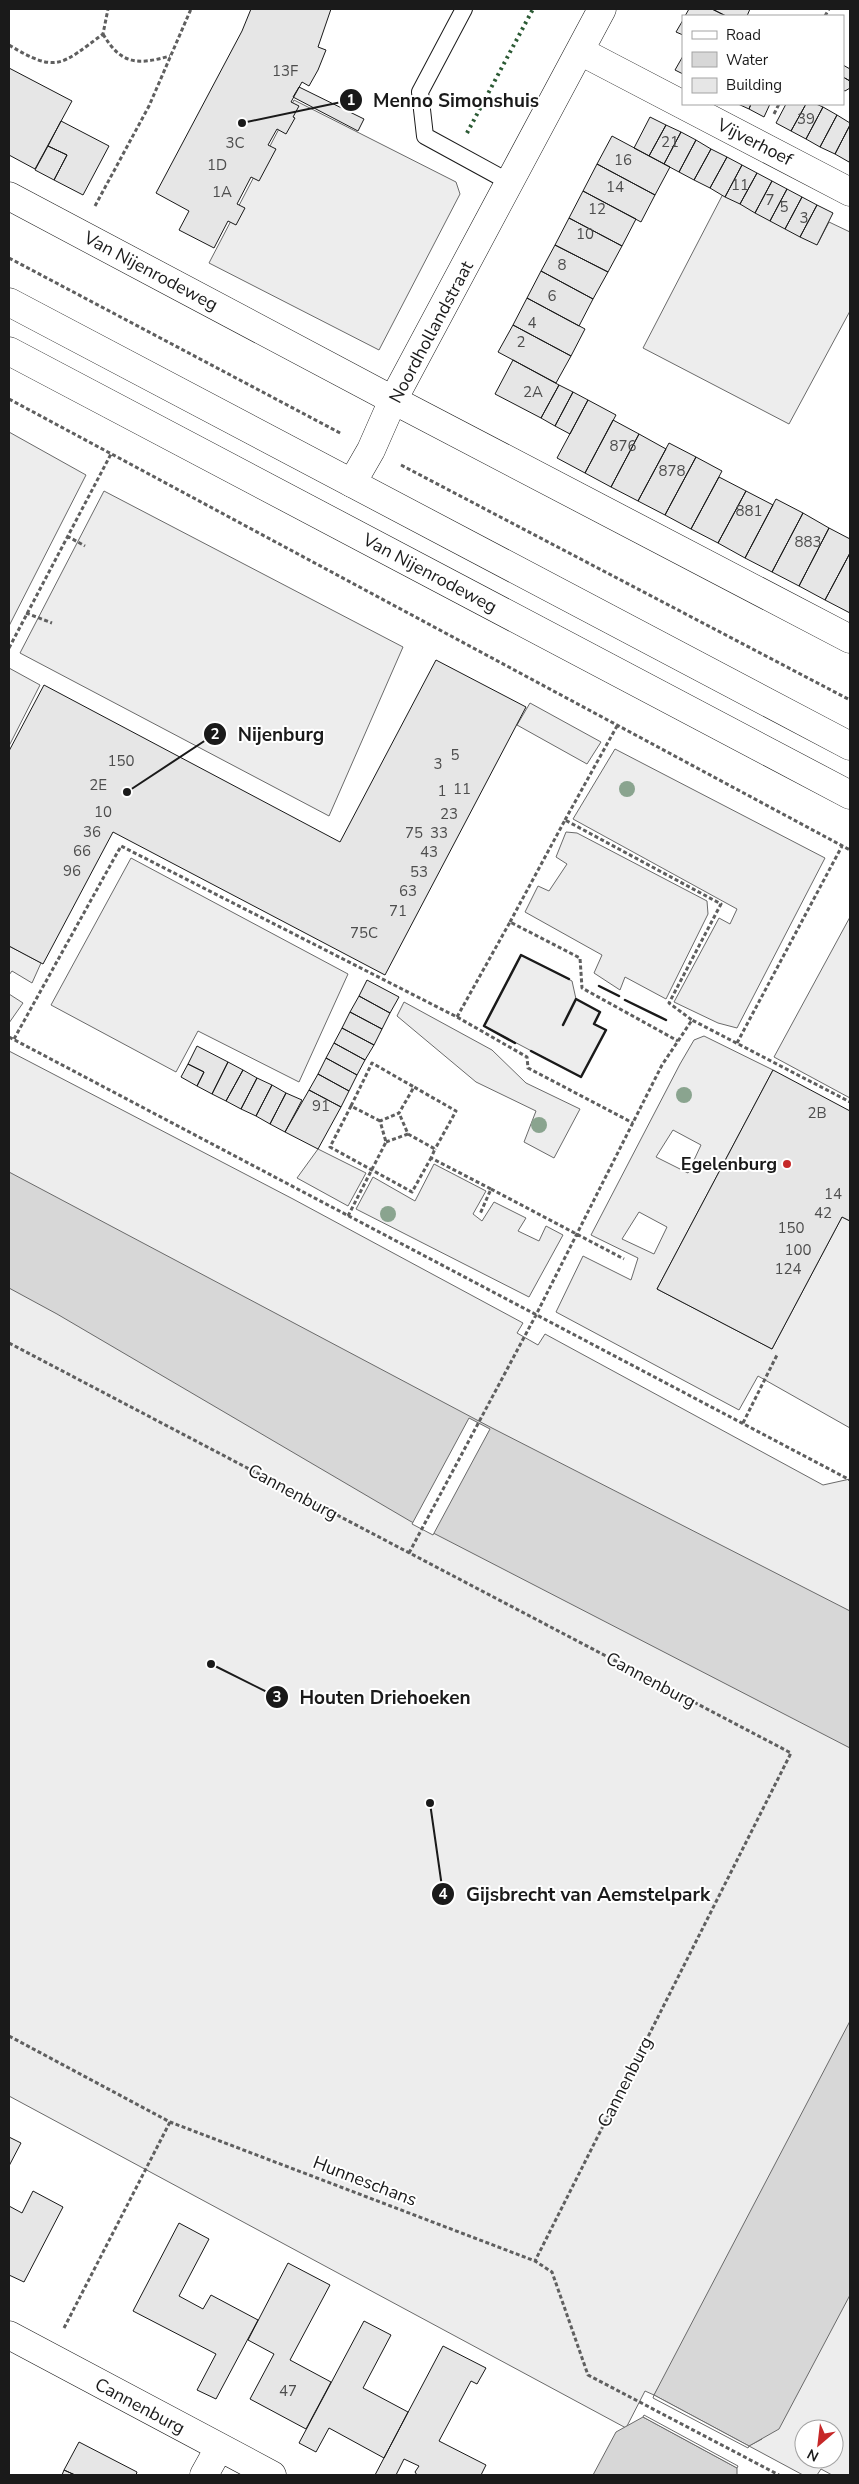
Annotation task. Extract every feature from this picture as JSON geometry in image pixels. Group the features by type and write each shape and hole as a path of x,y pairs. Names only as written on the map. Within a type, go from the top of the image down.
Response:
{"street":[{"name":"Noordhollandstraat","path":"352,483 371,450 393,400 511,183 602,9"},
{"name":"Vijverhoef","path":"580,51 682,104"},
{"name":"Vijverhoef","path":"683,105 850,192"},
{"name":"Van Nijenrodeweg","path":"9,196 393,400 850,639"},
{"path":"9,302 850,746"},
{"name":"Van Nijenrodeweg","path":"9,351 850,795"},
{"name":"Cannenburg","path":"9,2335 272,2475"},
{"path":"204,2475 219,2448"}],"lane":[{"path":"464,9 420,92 425,136 511,183"}],"path":[{"path":"108,9 103,34 109,44 124,59 147,62 171,56"},
{"path":"80,233 149,106 191,9"},
{"path":"9,45 26,56 50,65 64,62 103,34"},
{"path":"9,258 371,450 850,700"},
{"path":"9,399 850,850"},
{"path":"9,648 111,454"},
{"path":"67,536 85,546"},
{"path":"26,613 52,623"},
{"path":"457,1017 617,726"},
{"path":"565,820 721,904 669,1003 692,1020 850,1102"},
{"path":"14,1040 120,846 457,1017 527,1058 528,1068 633,1123"},
{"path":"737,1043 842,846"},
{"path":"510,922 580,958 582,988 678,1041"},
{"path":"409,1553 536,1315 662,1065 692,1020"},
{"path":"9,1037 850,1480"},
{"path":"372,1063 456,1111 412,1192 330,1146 350,1106 372,1063"},
{"path":"380,1121 399,1113 414,1087"},
{"path":"348,1216 386,1142 380,1121 350,1106"},
{"path":"399,1113 408,1134 436,1150"},
{"path":"386,1142 408,1134"},
{"path":"431,1158 624,1259"},
{"path":"480,1214 491,1189"},
{"name":"Cannenburg","path":"9,1343 791,1753 535,2261"},
{"path":"743,1423 777,1355"},
{"name":"Hunneschans","path":"9,2036 170,2122 535,2261 552,2272 588,2375 779,2475"},
{"path":"49,2357 170,2122"}],"shaded area":[{"path":"294,100 456,182 460,194 379,350 209,263"},
{"path":"723,194 818,243 829,222 850,232 850,311 789,424 643,348"},
{"path":"9,432 86,475 9,626"},
{"path":"104,491 403,647 329,816 20,653"},
{"path":"9,668 40,685 9,746"},
{"path":"530,703 601,742 587,764 517,725"},
{"path":"615,749 825,858 737,1028 718,1023 674,1002 719,918 730,924 737,909 573,819"},
{"path":"566,832 577,833 707,901 708,914 666,999 625,977 620,990 594,973 602,955 525,912 538,886 549,891 567,864 556,857"},
{"path":"131,858 348,974 299,1082 198,1031 176,1072 51,1005"},
{"path":"850,917 850,1098 774,1057"},
{"path":"9,946 41,963 32,983 12,971 9,975"},
{"path":"521,955 572,981 576,999 600,1012 594,1024 606,1030 581,1077 484,1026"},
{"path":"9,994 23,1003 9,1023"},
{"path":"404,1002 492,1050 526,1083 580,1109 554,1158 524,1142 536,1111 476,1082 397,1016"},
{"path":"704,1036 773,1070 657,1289 772,1349 842,1217 850,1221 850,1428 758,1376 739,1410 556,1312 583,1256 631,1280 638,1258 591,1235 694,1040","holes":["673,1130 701,1145 688,1173 656,1157","639,1212 667,1227 654,1254 622,1239"]},
{"path":"9,1051 293,1199 523,1323 517,1333 538,1345 545,1334 823,1485 850,1479 850,2475 832,2475 821,2469 817,2475 803,2475 749,2446 762,2439 660,2385 654,2395 645,2391 626,2428 9,2096"},
{"path":"318,1149 366,1173 348,1206 297,1178"},
{"path":"434,1164 486,1191 473,1214 482,1221 494,1202 526,1218 518,1231 539,1241 546,1226 563,1235 529,1297 356,1209 373,1177 415,1201"}],"water":[{"path":"9,1172 492,1428 850,1611 850,1748 410,1521 57,1314 9,1288"},
{"path":"850,2021 850,2295 779,2429 749,2446 654,2395"},
{"path":"643,2417 737,2468 737,2475 593,2475 616,2432"}],"pier":[{"path":"469,1418 490,1429 433,1535 412,1524"},
{"path":"654,2395 749,2446 748,2448 653,2398"},
{"path":"644,2415 738,2466 737,2468 643,2417"}],"building":[{"path":"251,9 331,9 318,47 326,50 309,86 302,82 291,102 299,106 286,134 277,129 268,145 276,149 259,181 251,177 237,204 245,208 236,225 228,221 214,248 179,230 189,211 156,193 242,31"},
{"path":"689,9 712,9 724,15 686,15"},
{"path":"712,9 750,9 747,15 724,15"},
{"path":"682,22 682,35 676,32"},
{"path":"682,58 682,74 675,70"},
{"path":"844,66 850,69 850,81 844,78"},
{"path":"9,68 72,101 35,169 9,155"},
{"path":"844,78 850,81 850,88 845,91"},
{"path":"299,87 364,119 358,131 293,97"},
{"path":"740,105 751,105 749,109"},
{"path":"751,105 770,105 764,117 749,109"},
{"path":"785,105 805,105 791,131 776,123"},
{"path":"805,105 823,107 806,139 791,131"},
{"path":"823,107 837,115 820,147 806,139"},
{"path":"837,115 850,123 850,125 835,154 820,147"},
{"path":"650,117 666,125 649,156 634,148"},
{"path":"61,121 109,146 83,195 54,180 67,155 48,146"},
{"path":"666,125 681,132 664,164 649,156"},
{"path":"850,125 850,160 849,162 835,154"},
{"path":"681,132 696,140 679,172 664,164"},
{"path":"612,136 670,167 655,195 597,164"},
{"path":"696,140 711,149 694,180 679,172"},
{"path":"48,146 67,155 54,180 35,170"},
{"path":"711,149 727,157 710,188 694,180"},
{"path":"727,157 742,165 725,197 710,188"},
{"path":"597,164 655,195 641,222 583,191"},
{"path":"742,165 757,173 740,204 725,197"},
{"path":"757,173 772,181 755,213 740,204"},
{"path":"772,181 787,189 770,221 755,213"},
{"path":"787,189 802,197 785,229 770,221"},
{"path":"583,191 636,219 622,246 569,218"},
{"path":"802,197 817,205 800,237 785,229"},
{"path":"817,205 833,213 817,245 800,237"},
{"path":"569,218 622,246 608,272 555,245"},
{"path":"555,245 608,272 593,299 541,271"},
{"path":"541,271 593,299 579,326 527,298"},
{"path":"527,298 585,329 571,356 513,325"},
{"path":"513,325 571,356 556,383 498,352"},
{"path":"513,360 559,385 541,418 495,394"},
{"path":"559,385 573,392 555,426 541,418"},
{"path":"573,392 588,400 570,434 555,426"},
{"path":"588,400 616,415 585,473 557,458"},
{"path":"613,420 639,434 611,487 585,473"},
{"path":"639,434 666,449 638,501 611,487"},
{"path":"669,443 696,457 665,515 638,501"},
{"path":"696,457 722,471 691,529 665,515"},
{"path":"719,477 746,491 718,543 691,529"},
{"path":"746,491 773,505 745,558 718,543"},
{"path":"776,499 803,513 772,572 745,558"},
{"path":"803,513 829,528 799,586 772,572"},
{"path":"829,528 850,539 850,553 825,600 799,586"},
{"path":"850,553 850,613 825,600"},
{"path":"436,660 526,707 385,975 113,832 43,964 9,946 9,751 44,685 340,842"},
{"path":"367,980 399,997 390,1013 359,996"},
{"path":"359,996 390,1013 382,1029 350,1012"},
{"path":"350,1012 382,1029 374,1045 342,1028"},
{"path":"342,1028 374,1045 365,1060 334,1043"},
{"path":"334,1043 365,1060 357,1075 326,1058"},
{"path":"197,1046 228,1062 212,1094 197,1086 204,1072 188,1064"},
{"path":"326,1058 357,1075 349,1091 318,1074"},
{"path":"228,1062 243,1070 226,1101 212,1094"},
{"path":"188,1064 204,1072 197,1086 181,1077"},
{"path":"243,1070 257,1078 241,1109 226,1101"},
{"name":"Egelenburg","path":"773,1070 850,1111 850,1221 842,1217 772,1349 657,1289"},
{"path":"318,1074 349,1091 341,1107 309,1090"},
{"path":"257,1078 272,1085 256,1116 241,1109"},
{"path":"272,1085 286,1093 270,1124 256,1116"},
{"path":"309,1090 341,1107 318,1149 285,1132"},
{"path":"286,1093 302,1100 285,1132 270,1124"},
{"path":"9,2137 21,2143 9,2166"},
{"path":"33,2191 63,2207 24,2282 9,2275 9,2206 22,2213"},
{"path":"179,2223 209,2239 179,2296 203,2309 211,2295 258,2320 216,2399 197,2390 216,2354 133,2311"},
{"path":"288,2263 330,2285 290,2360 331,2382 306,2429 250,2399 274,2354 248,2340"},
{"path":"364,2321 391,2335 363,2388 408,2412 384,2458 329,2428 316,2452 299,2443"},
{"path":"443,2346 486,2368 477,2384 471,2381 439,2441 486,2465 481,2475 417,2475 415,2472 419,2466 404,2459 396,2475 375,2475"},
{"path":"79,2442 137,2472 136,2475 75,2475 64,2470"},
{"path":"64,2470 75,2475 62,2475"}],"hedge":[{"path":"467,133 533,9"}],"wall":[{"path":"515,1043 484,1026 521,955 569,979"},
{"path":"599,986 619,996"},
{"path":"531,1051 581,1077 606,1030 594,1024 600,1012 576,999 563,1025"},
{"path":"625,1000 666,1020"}],"place":[{"name":"Menno Simonshuis","path":"242,123"},
{"name":"Nijenburg","path":"127,792"},
{"name":"Egelenburg","path":"787,1164"},
{"name":"Houten Driehoeken","path":"211,1664"},
{"name":"Gijsbrecht van Aemstelpark","path":"430,1803"}]}
